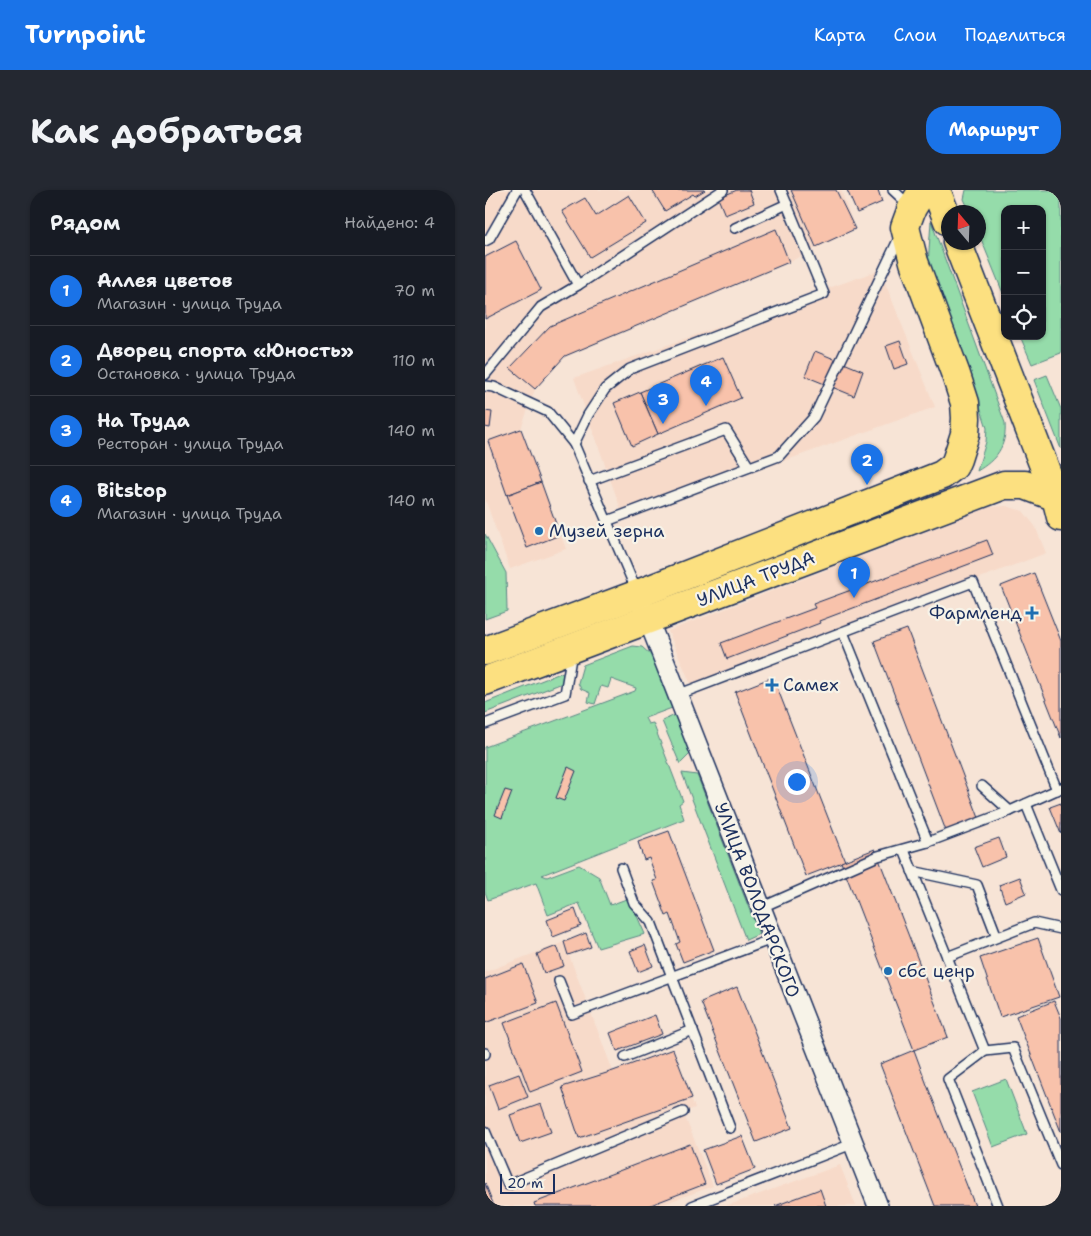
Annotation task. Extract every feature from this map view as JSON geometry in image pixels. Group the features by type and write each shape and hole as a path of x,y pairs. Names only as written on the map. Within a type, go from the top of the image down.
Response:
{"main road":[{"path":"937,190 943,205"},
{"name":"УЛИЦА ТРУДА","path":"485,651 638,594 942,475 954,466 965,434 965,403 913,262 908,204"},
{"path":"960,250 1059,507"},
{"name":"УЛИЦА ТРУДА","path":"485,681 1004,485 1025,486 1059,507"}],"street":[{"name":"УЛИЦА ВОЛОДАРСКОГО","path":"638,594 852,1144 878,1206"}],"lane":[{"path":"485,241 489,239 517,190"},
{"path":"525,190 578,285"},
{"path":"485,375 541,307 578,285 709,197 723,190"},
{"path":"574,444 588,415 605,389 630,369 824,294 781,190"},
{"path":"735,228 787,204"},
{"path":"607,521 779,456 813,417 908,204"},
{"path":"485,386 494,387 548,412 574,444 638,594"},
{"path":"589,481 726,430 749,467"},
{"path":"677,695 973,582 1059,789 1010,811 928,842 877,856 760,908"},
{"path":"843,632 928,842"},
{"path":"485,724 565,694 572,648"},
{"path":"982,786 1010,811"},
{"path":"1026,804 1061,890"},
{"path":"904,850 985,1051"},
{"path":"621,868 634,903 651,922 730,1128"},
{"path":"912,871 977,884 997,937"},
{"path":"947,957 1034,923 1061,930"},
{"path":"559,981 572,1014 772,939"},
{"path":"625,1057 693,1030"},
{"path":"998,1206 948,1079 985,1051 1013,1048 1061,1165"},
{"path":"485,1131 489,1151 508,1185 683,1112"},
{"path":"692,1206 852,1144"}],"shaded area":[{"path":"485,190 841,190 855,229 789,262 565,356 535,389 521,429 566,549 510,569 485,499"},
{"path":"880,270 935,407 624,518 574,378"},
{"path":"1006,506 1023,511 1035,526 1046,553 692,687 668,631 990,507"},
{"path":"564,942 613,1071 673,1049 695,1108 683,1112 713,1186 658,1206 485,1206 485,972"},
{"path":"840,1165 856,1206 726,1206"}],"green space":[{"path":"966,190 1061,190 1061,353 1032,364 1022,340 1046,340 1046,205 1001,205 1001,288 986,250 986,205 967,205 964,199"},
{"path":"931,221 1005,423 1004,439 999,452 990,462 977,471 986,442 987,428 969,372 928,265"},
{"path":"1047,375 1061,409 1061,449 1034,380"},
{"path":"485,534 506,573 507,611 485,619"},
{"path":"633,646 642,647 652,656 672,708 645,718 648,724 653,723 683,801 679,804 684,819 542,875 547,877 579,865 599,877 610,905 629,898 645,934 598,948 579,903 548,915 536,883 488,900 485,892 485,747 635,691 636,688 611,679 608,688 601,686 595,704 588,702 590,693 581,689 578,683 583,665"},
{"path":"563,672 563,681 560,684 485,713 485,703"},
{"path":"675,715 690,754 680,764 662,721"},
{"path":"682,773 697,775 759,934 746,940"},
{"path":"1006,1079 1027,1134 993,1147 972,1092"}],"building":[{"path":"652,190 705,190 695,196 693,194 665,211"},
{"path":"737,190 749,190 754,203 725,215 718,198"},
{"path":"791,190 836,190 855,229 816,247"},
{"path":"847,190 878,190 882,202 857,213"},
{"path":"629,195 646,223 590,257 562,211 585,198 596,216"},
{"path":"776,229 789,262 565,356 535,389 510,368 550,326"},
{"path":"516,241 541,290 485,319 485,257"},
{"path":"900,341 908,364 894,369 886,346"},
{"path":"815,351 863,371 854,396 805,376"},
{"path":"723,357 741,398 658,434 640,392"},
{"path":"640,392 658,434 632,446 614,403"},
{"path":"485,411 492,412 490,428 485,427"},
{"path":"521,429 541,482 507,495 488,441"},
{"path":"541,482 560,535 527,548 507,495"},
{"path":"987,540 993,555 819,621 820,623 727,659 721,643 815,608 813,604"},
{"path":"1034,573 1061,641 1061,738 1001,586"},
{"path":"907,629 979,818 946,831 874,641"},
{"path":"773,677 845,861 806,876 735,692"},
{"path":"568,767 576,771 564,801 556,798"},
{"path":"505,790 512,792 502,818 495,815"},
{"path":"1061,803 1061,834 1050,807"},
{"path":"669,831 714,950 683,962 676,944 680,942 670,914 666,916 653,881 657,880 649,858 644,860 638,842"},
{"path":"999,838 1006,857 982,867 974,847"},
{"path":"875,849 948,1037 914,1050 841,862"},
{"path":"1020,877 1026,893 1005,902 999,885"},
{"path":"575,909 581,926 553,937 547,920"},
{"path":"586,933 591,947 568,955 564,942"},
{"path":"1038,938 1059,997 1000,1017 980,958"},
{"path":"645,945 653,966 638,972 630,951"},
{"path":"557,946 564,966 544,973 537,954"},
{"path":"523,964 538,1003 485,1023 485,979"},
{"path":"737,987 792,1128 756,1142 701,1002"},
{"path":"1054,1001 1061,1018 1061,1132 1016,1016"},
{"path":"556,1003 582,1072 530,1092 504,1023"},
{"path":"655,1015 662,1034 617,1051 610,1033"},
{"path":"673,1049 692,1098 579,1138 562,1087"},
{"path":"914,1050 975,1206 935,1206 880,1064"},
{"path":"519,1074 528,1097 498,1109 489,1085"},
{"path":"541,1104 551,1132 520,1143 510,1115"},
{"path":"742,1136 755,1169 716,1184 703,1150"},
{"path":"690,1144 705,1184 648,1206 535,1206 534,1203"},
{"path":"485,1183 494,1206 485,1206"},
{"path":"820,1189 826,1206 775,1206"}],"place":[{"name":"Bitstop","path":"706,406"},
{"name":"На Труда","path":"663,424"},
{"name":"Дворец спорта «Юность»","path":"867,485"},
{"name":"Музей зерна","path":"539,531"},
{"name":"Аллея цветов","path":"854,598"},
{"name":"Фармленд","path":"1032,613"},
{"name":"Самех","path":"772,685"},
{"name":"сбс ценр","path":"888,971"}]}
